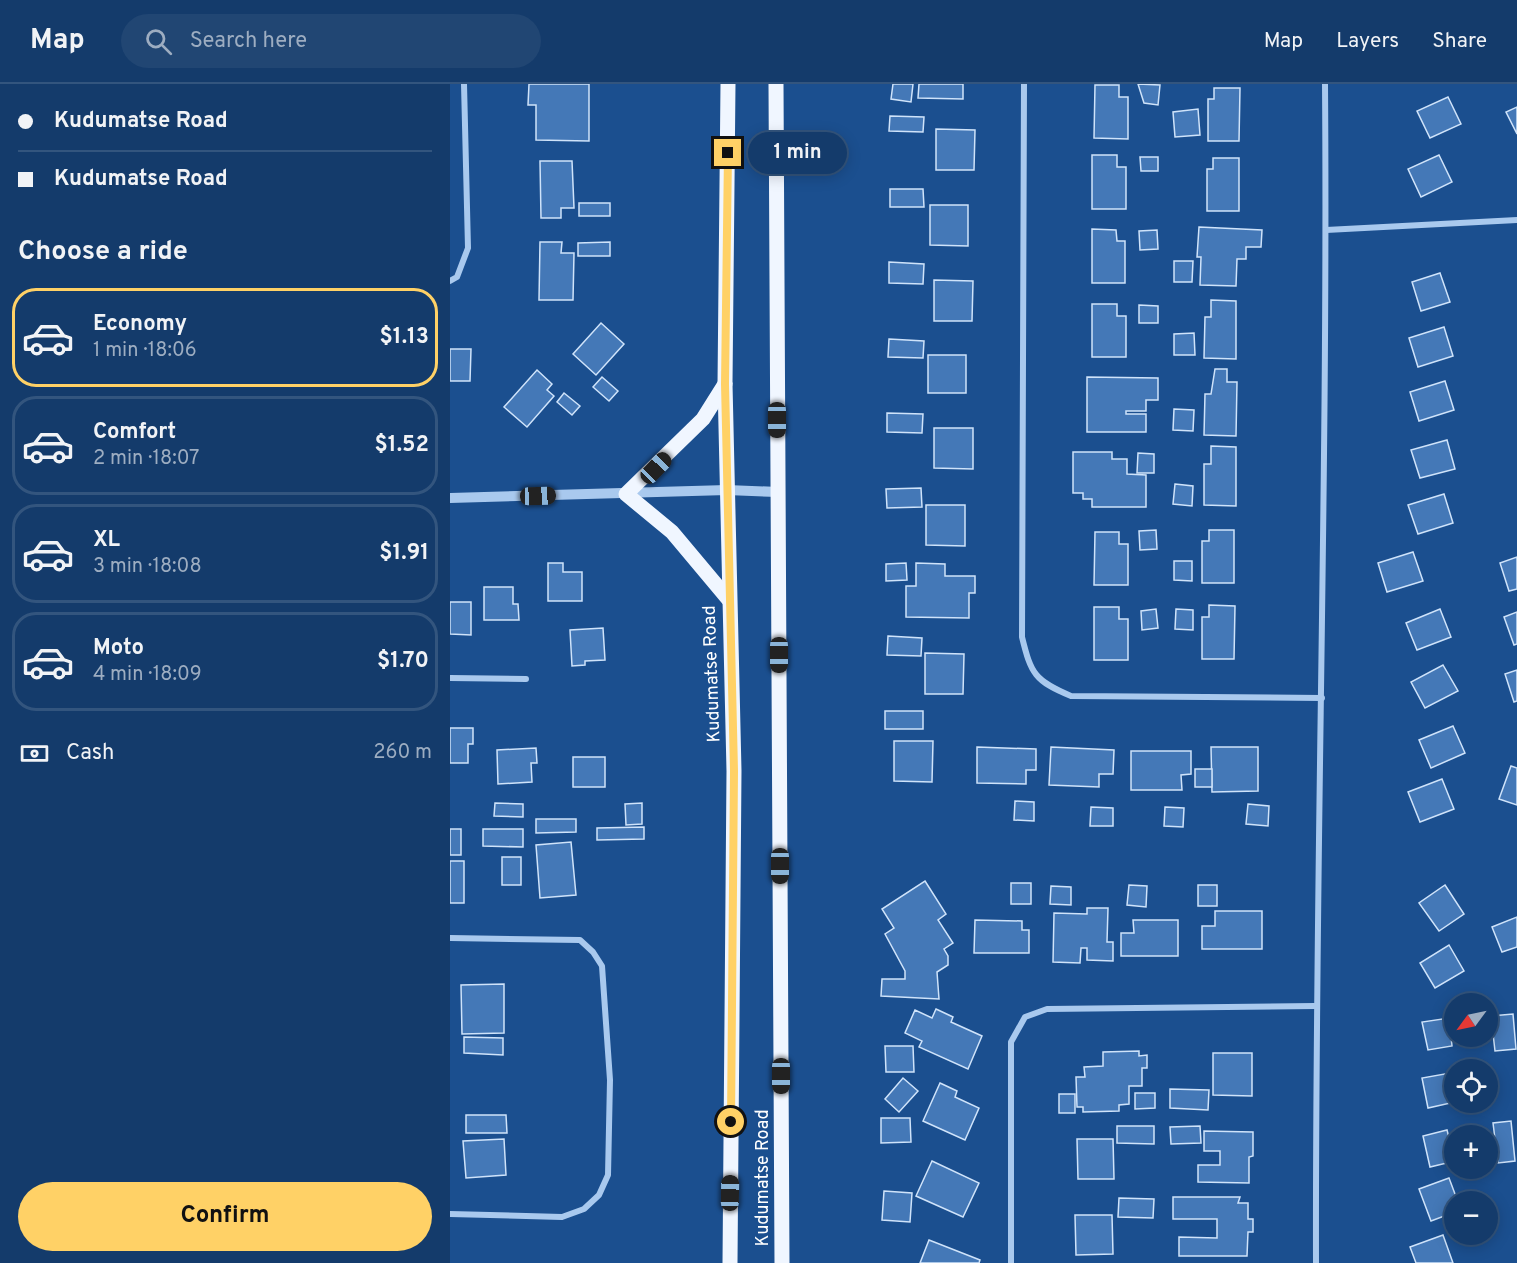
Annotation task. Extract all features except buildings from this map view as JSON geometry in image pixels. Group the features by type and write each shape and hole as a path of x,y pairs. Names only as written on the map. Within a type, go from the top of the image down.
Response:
{"main road":[{"name":"Kudumatse Road","path":"728,84 725,384 734,771 729,1263"},
{"name":"Kudumatse Road","path":"776,84 782,1263"},
{"path":"725,384 703,419 626,494 672,532 729,600"}],"street":[{"path":"450,281 458,277 468,248 464,84"},
{"path":"1024,84 1022,637 1028,664 1044,685 1071,696 1322,698"},
{"path":"1316,1263 1315,1006 1322,698 1325,84"},
{"path":"1326,230 1517,220"},
{"path":"450,498 727,490 778,492"},
{"path":"450,678 526,679"},
{"path":"450,938 580,940 593,952 602,966 610,1080 608,1174 599,1195 584,1209 562,1217 450,1214"},
{"path":"1011,1263 1011,1042 1025,1017 1047,1009 1315,1006"}],"route":[{"path":"728,153 725,384 734,771 731,1122"}]}
